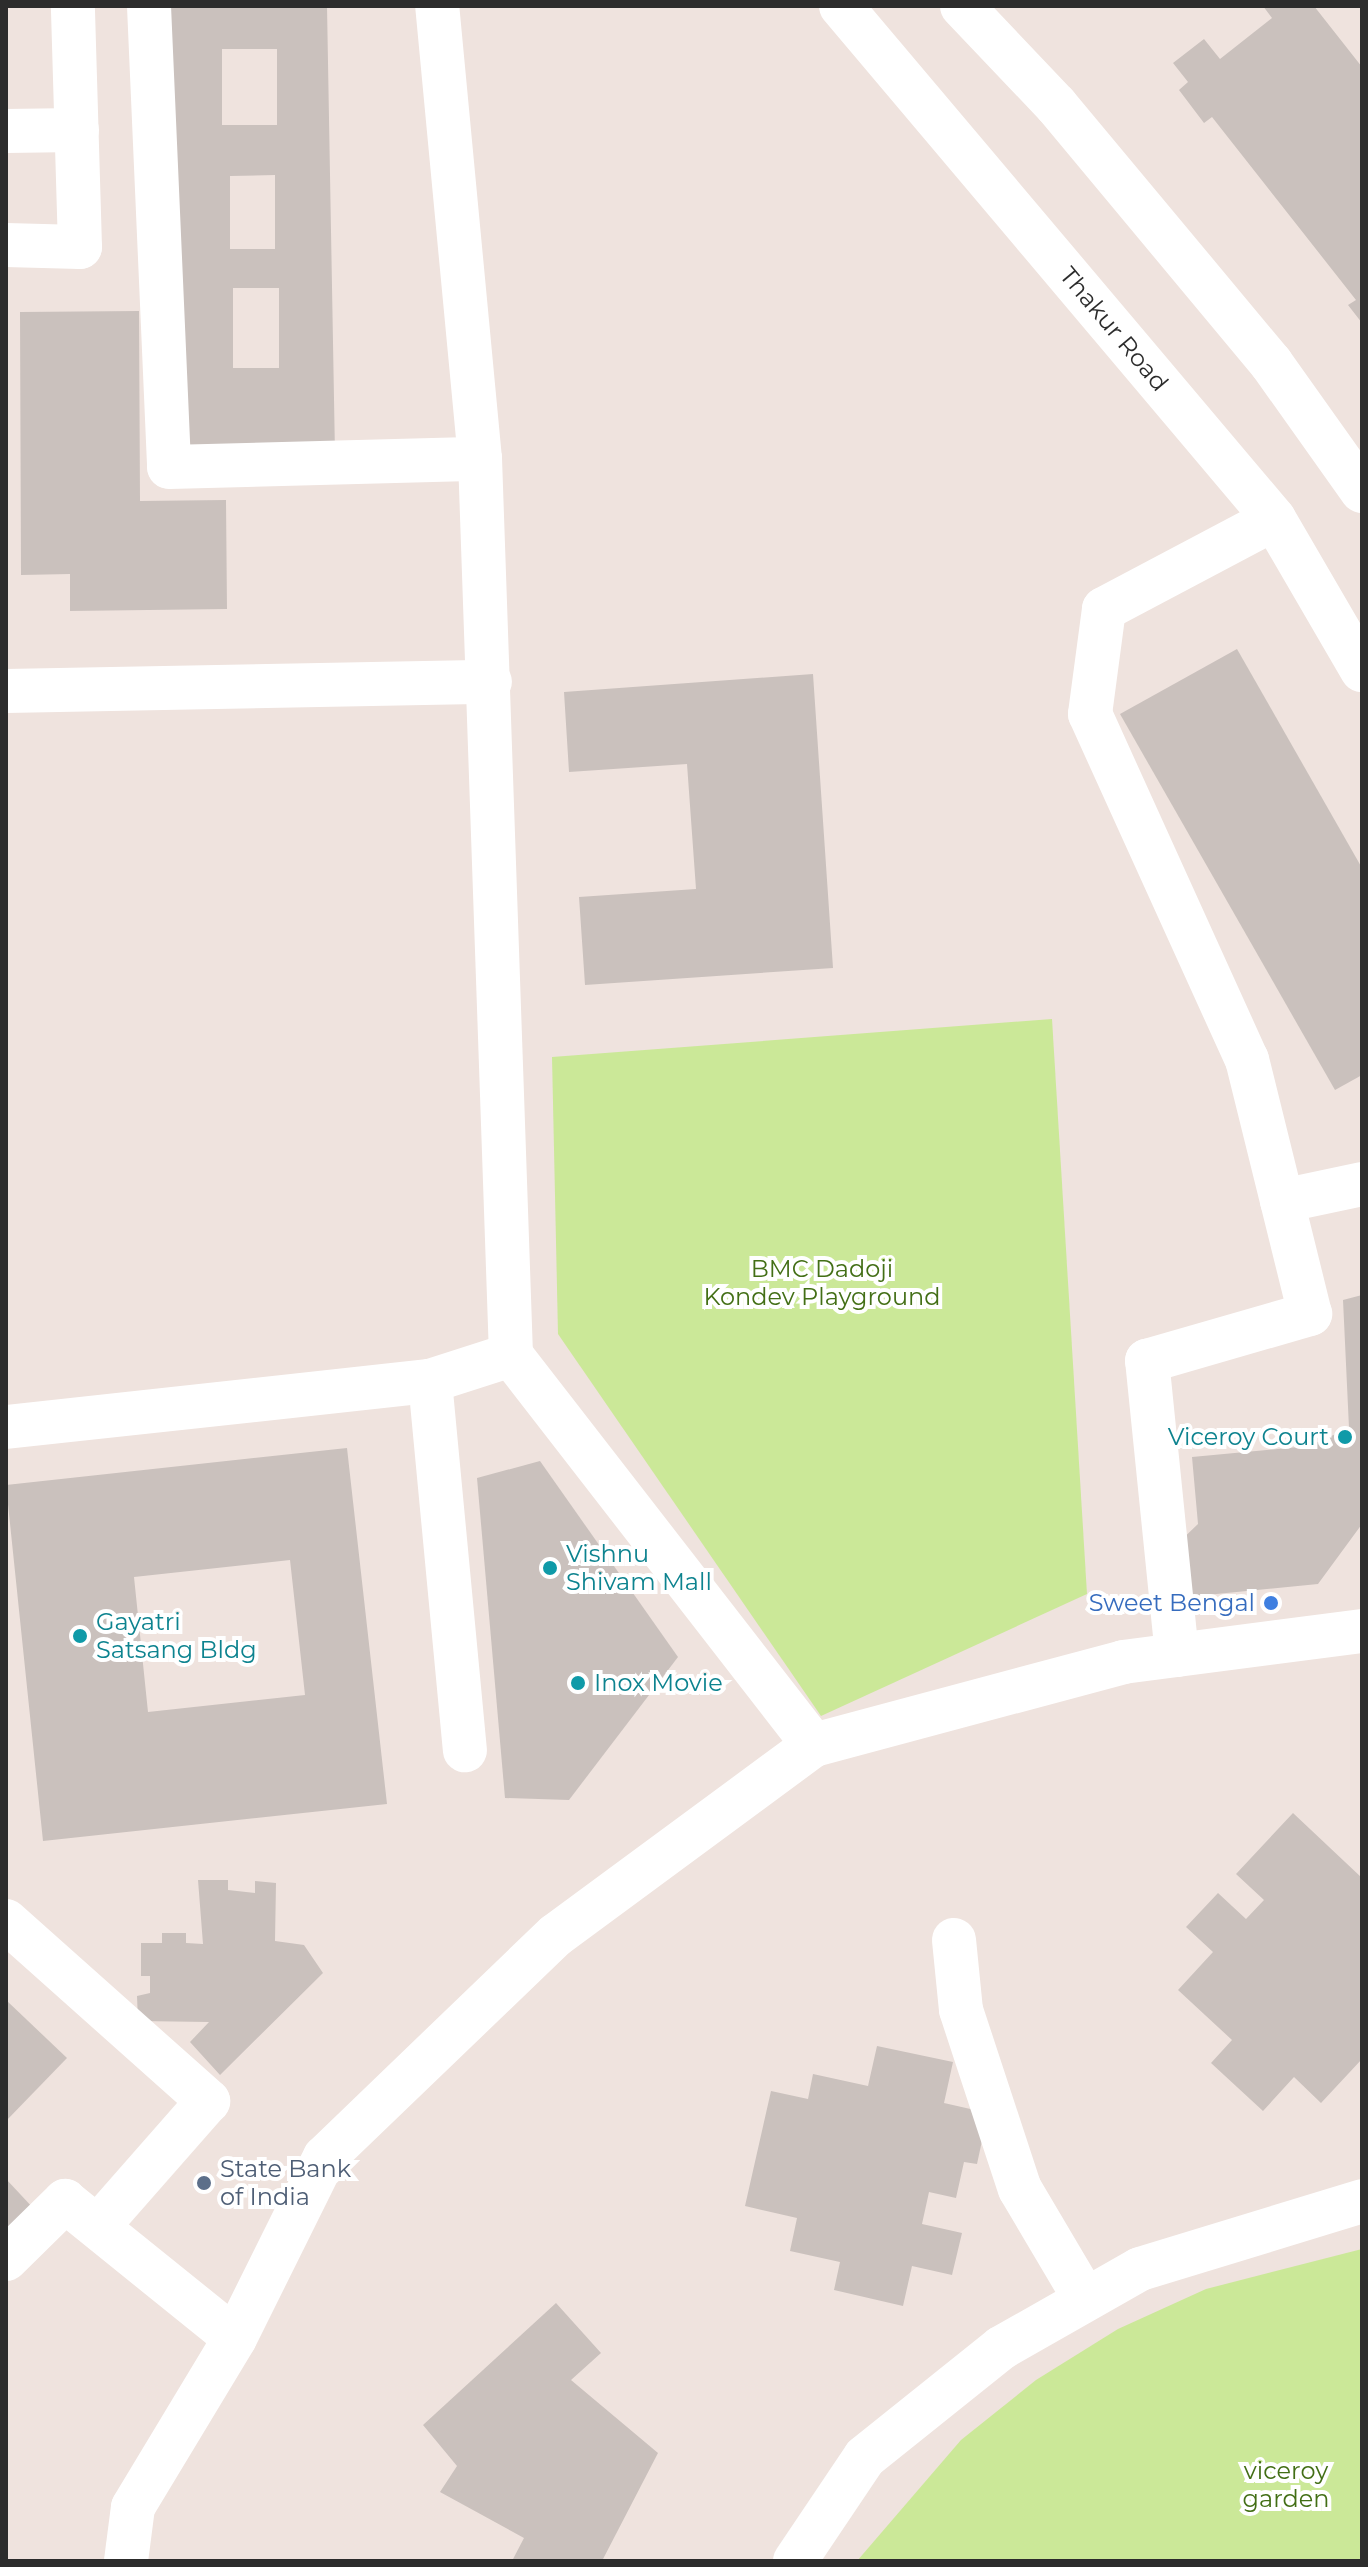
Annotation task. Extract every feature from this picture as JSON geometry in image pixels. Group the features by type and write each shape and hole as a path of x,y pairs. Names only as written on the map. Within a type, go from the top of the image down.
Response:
{"street":[{"path":"6,245 80,247 73,6"},
{"path":"149,6 169,467 480,459"},
{"path":"437,6 480,459 511,1355 814,1745"},
{"name":"Thakur Road","path":"841,6 1274,519 1362,670"},
{"path":"962,6 1056,105 1271,363 1362,491"},
{"path":"6,131 77,130"},
{"path":"1177,1655 1147,1361 1310,1314 1247,1060 1090,714 1104,609 1274,519"},
{"path":"6,691 490,682"},
{"path":"1282,1201 1362,1184"},
{"path":"6,1427 430,1381 511,1355"},
{"path":"430,1381 465,1750"},
{"path":"126,2561 133,2507 235,2338 325,2157 556,1935 814,1745 1123,1662 1362,1631"},
{"path":"6,1921 208,2101 98,2226"},
{"path":"954,1940 961,2010 1020,2189 1085,2299"},
{"path":"6,2259 65,2201 235,2338"},
{"path":"795,2561 865,2457 1001,2348 1140,2269 1362,2201"}],"green space":[{"name":"BMC Dadoji Kondev Playground","path":"1052,1019 1087,1594 821,1716 558,1334 552,1057"},
{"name":"viceroy garden","path":"1362,2249 1362,2561 857,2561 961,2440 1036,2380 1118,2329 1206,2289"}],"building":[{"path":"170,6 327,6 335,454 179,457","holes":["222,49 277,49 277,125 222,125","275,175 275,249 230,249 230,176","233,288 279,288 279,368 233,368"]},
{"path":"1263,6 1314,6 1362,67 1362,323 1348,305 1356,300 1212,117 1204,123 1179,90 1188,82 1173,63 1204,39 1220,59 1272,18"},
{"path":"139,311 140,501 226,500 227,609 70,611 70,574 21,575 20,312"},
{"path":"1237,649 1362,868 1362,1075 1335,1090 1120,714"},
{"path":"813,674 833,968 585,985 579,897 696,889 687,764 569,772 564,692"},
{"name":"Viceroy Court","path":"1362,1295 1362,1524 1318,1584 1176,1598 1174,1547 1198,1524 1192,1457 1309,1446 1349,1428 1343,1300"},
{"name":"Gayatri Satsang Bldg","path":"347,1448 387,1804 43,1841 6,1485","holes":["290,1560 305,1695 148,1712 134,1577"]},
{"name":"Vishnu Shivam Mall","path":"540,1461 678,1657 569,1800 505,1798 477,1478"},
{"path":"1293,1813 1362,1878 1362,2059 1321,2103 1294,2077 1263,2111 1211,2063 1232,2040 1178,1990 1213,1952 1186,1927 1218,1893 1246,1919 1264,1900 1236,1874"},
{"path":"198,1880 228,1880 228,1890 255,1893 255,1881 276,1883 275,1941 304,1945 323,1973 220,2075 190,2042 209,2022 138,2021 137,1996 150,1993 150,1976 141,1976 141,1943 162,1943 162,1933 186,1933 186,1943 203,1944"},
{"path":"6,2000 67,2058 6,2121"},
{"path":"877,2046 953,2062 944,2103 988,2113 977,2164 964,2162 956,2198 929,2192 922,2224 962,2233 952,2275 912,2266 903,2306 834,2290 840,2262 790,2251 797,2218 745,2206 771,2091 808,2099 813,2074 868,2086"},
{"path":"6,2179 35,2210 6,2239"},
{"path":"556,2303 601,2353 571,2380 658,2453 602,2561 512,2561 524,2538 440,2492 457,2466 423,2425"}],"place":[{"name":"Viceroy Court","path":"1345,1437"},
{"name":"Vishnu Shivam Mall","path":"550,1568"},
{"name":"Sweet Bengal","path":"1271,1603"},
{"name":"Gayatri Satsang Bldg","path":"80,1636"},
{"name":"Inox Movie","path":"578,1683"},
{"name":"State Bank of India","path":"204,2183"}]}
